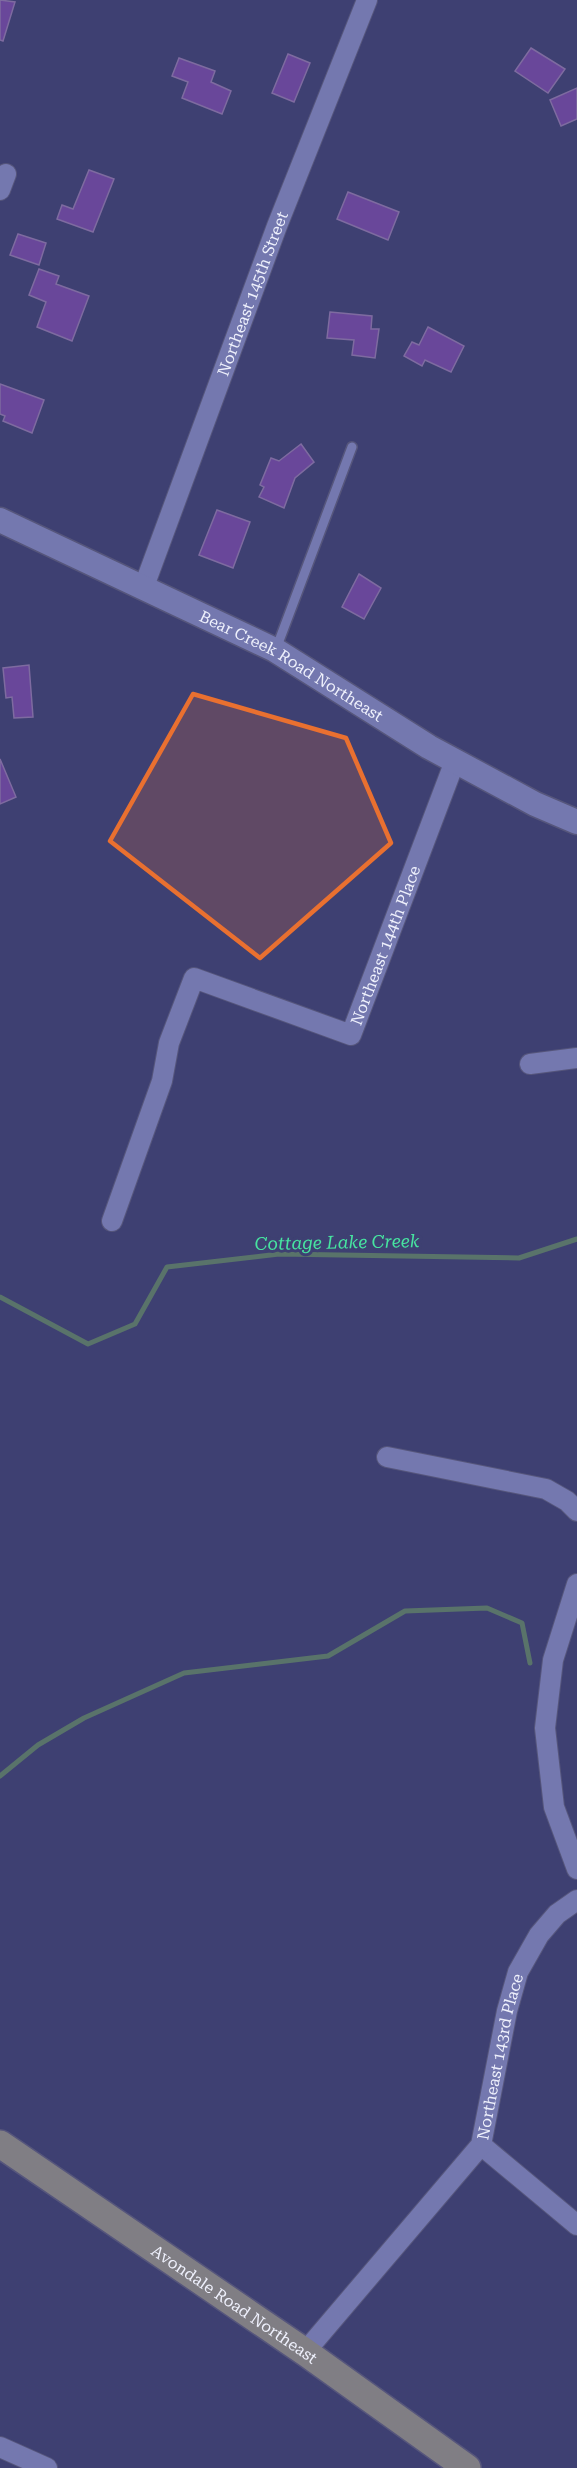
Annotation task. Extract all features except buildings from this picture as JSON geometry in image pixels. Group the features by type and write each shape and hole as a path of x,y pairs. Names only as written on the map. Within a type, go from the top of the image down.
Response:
{"main road":[{"name":"Avondale Road Northeast","path":"0,2144 305,2352 466,2468"}],"street":[{"name":"Northeast 145th Street","path":"143,589 277,226 367,0"},
{"name":"Bear Creek Road Northeast","path":"0,520 275,650 363,707 455,761 535,804 577,822"},
{"name":"Northeast 144th Place","path":"112,1221 162,1081 169,1043 194,978 351,1035 455,761"},
{"path":"530,1064 577,1058"},
{"path":"387,1457 546,1489 567,1501 577,1511"},
{"path":"577,1584 553,1660 545,1728 554,1807 577,1869"},
{"name":"Northeast 143rd Place","path":"305,2352 481,2145 507,2011 518,1972 539,1935 557,1914 577,1900"},
{"path":"481,2145 577,2225"},
{"path":"0,2447 47,2468"}],"lane":[{"path":"275,650 352,447"}],"highlighted area":[{"path":"193,694 346,738 391,843 260,958 110,841"}],"waterway":[{"name":"Cottage Lake Creek","path":"0,1297 88,1344 135,1324 167,1267 279,1254 519,1258 577,1239"},
{"path":"0,1776 38,1745 84,1718 184,1673 328,1656 405,1611 487,1608 522,1623 530,1663"}]}
